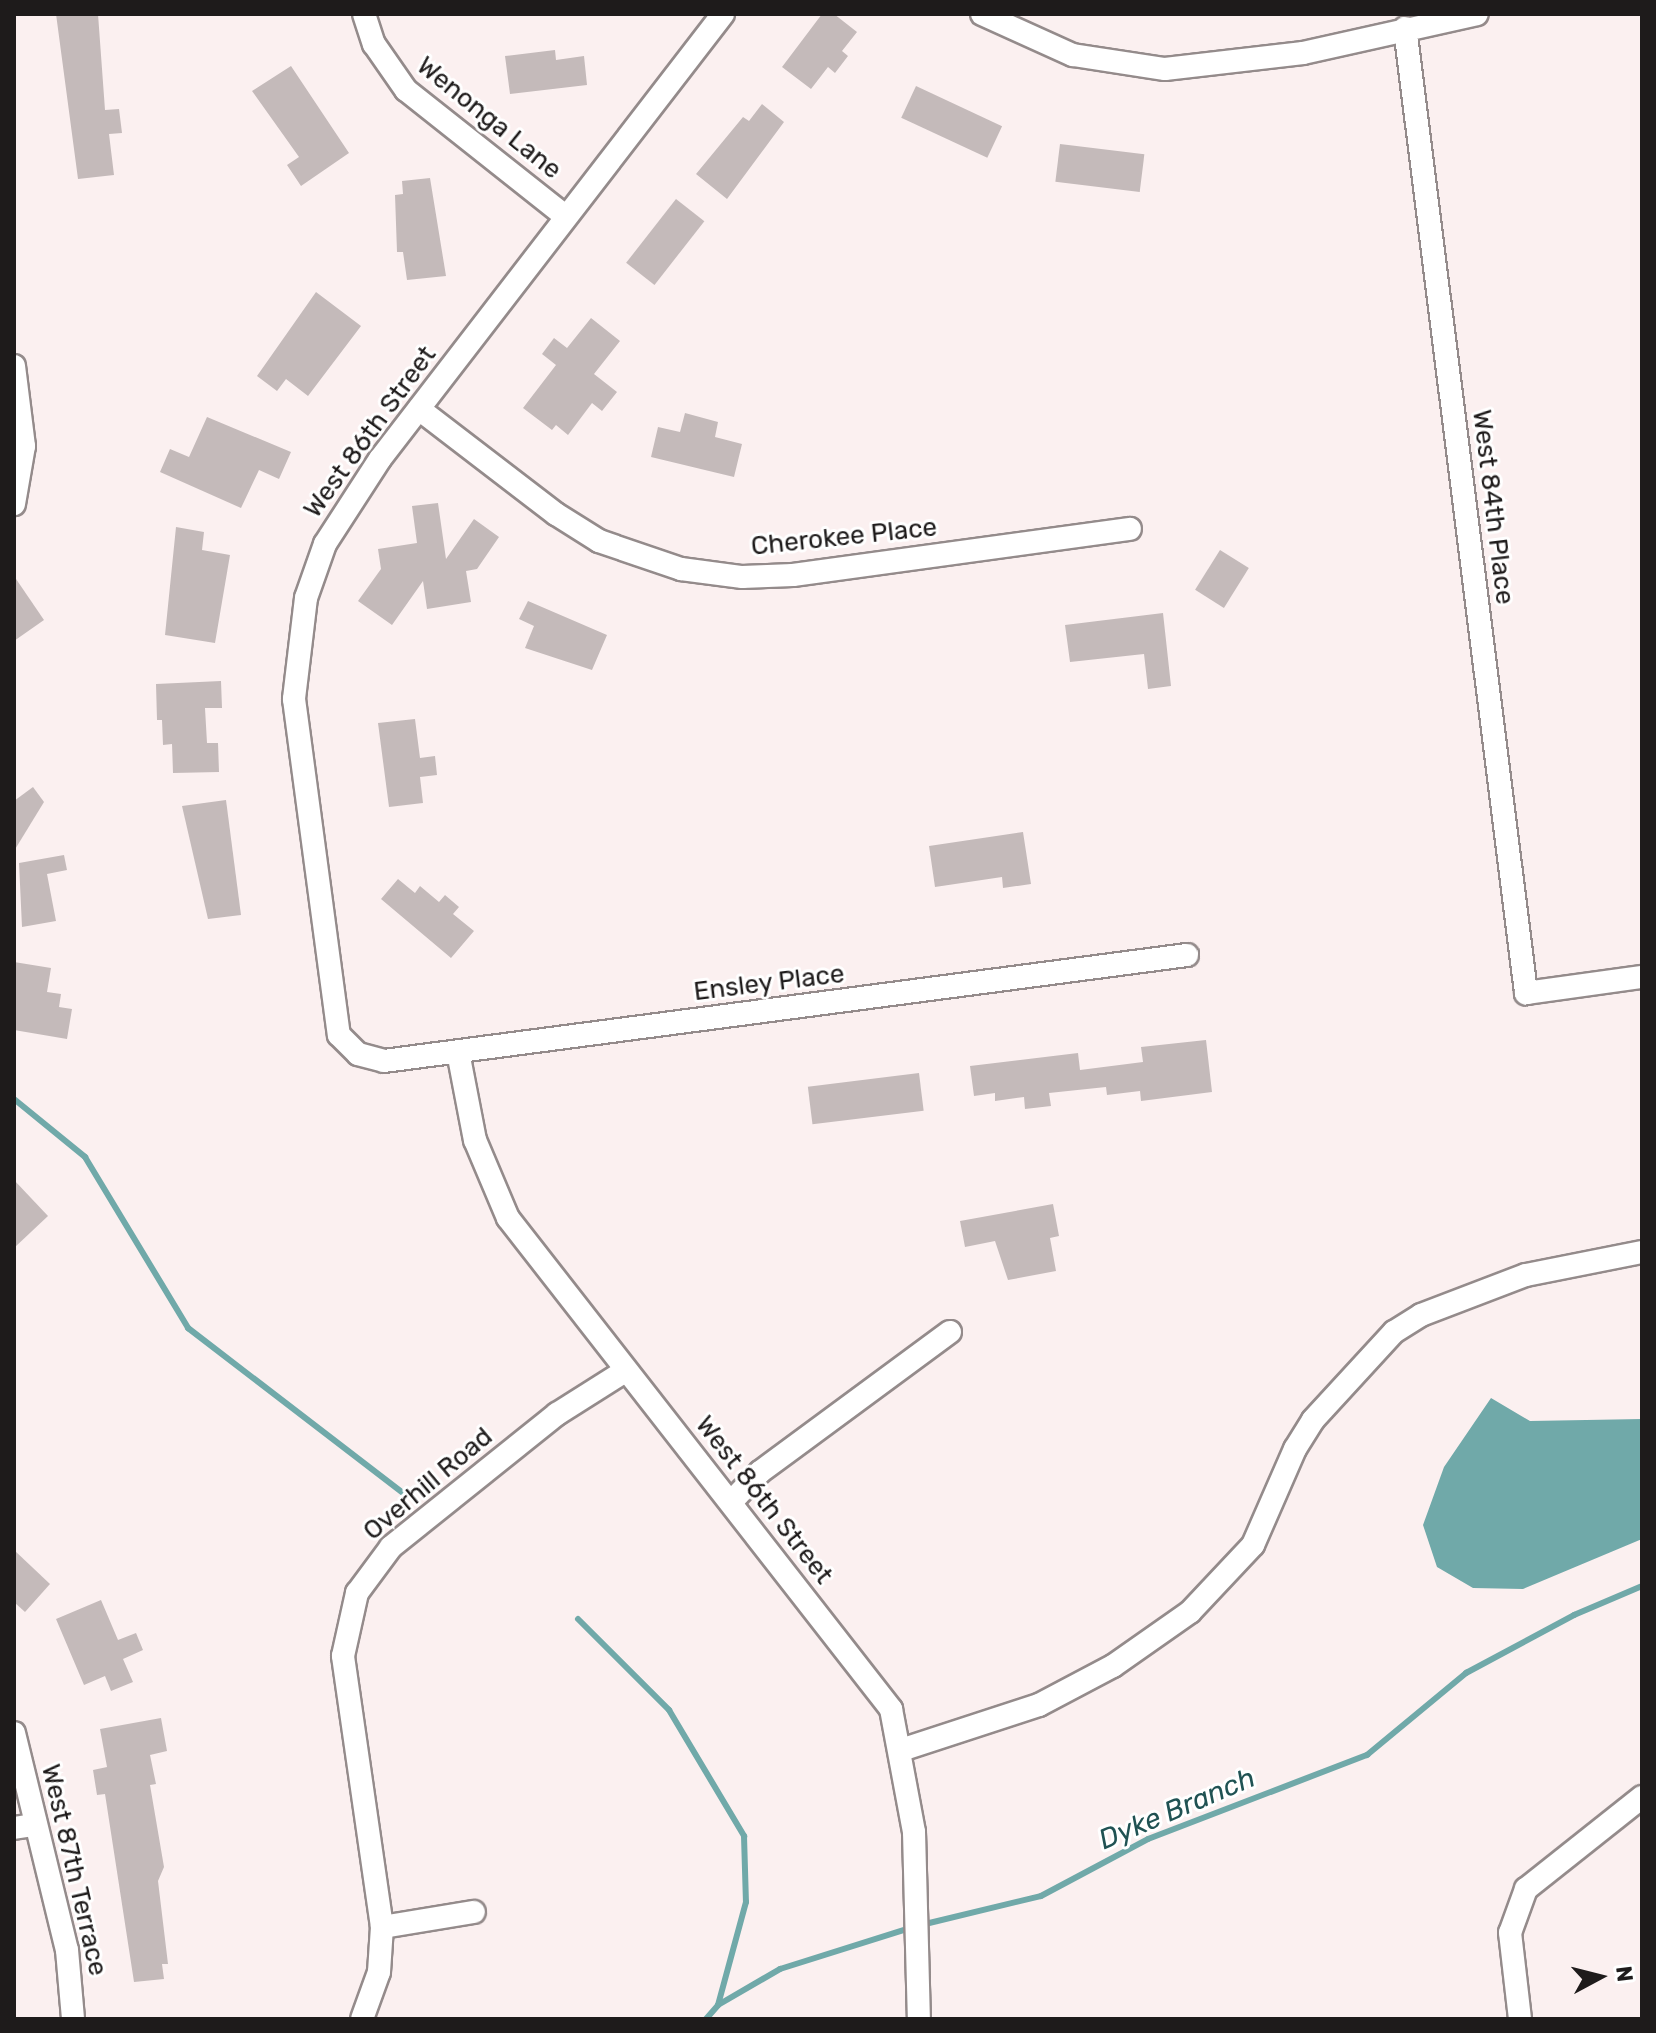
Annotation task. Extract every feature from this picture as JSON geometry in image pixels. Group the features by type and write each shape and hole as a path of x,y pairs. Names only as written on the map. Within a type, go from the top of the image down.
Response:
{"street":[{"name":"Wenonga Lane","path":"364,14 381,57 406,90 566,217"},
{"name":"West 86th Street","path":"358,1054 339,1035 334,1017 298,744 296,648 325,544 344,509 419,409 723,14"},
{"path":"982,14 1073,55 1165,69 1303,53 1477,14"},
{"name":"West 84th Place","path":"1405,28 1526,993 1642,977"},
{"path":"14,366 24,446 14,504"},
{"name":"Cherokee Place","path":"419,409 556,514 599,541 681,569 742,577 793,575 1130,529"},
{"name":"Ensley Place","path":"358,1054 384,1061 1187,955"},
{"name":"West 86th Street","path":"458,1052 475,1140 508,1218 891,1709 901,1750 915,1875 919,2019"},
{"path":"901,1750 1039,1705 1113,1666 1190,1612 1253,1545 1295,1449 1313,1420 1394,1332 1421,1315 1526,1275 1642,1252"},
{"path":"731,1502 760,1472 950,1332"},
{"name":"Overhill Road","path":"362,2019 379,1972 382,1927 343,1656 357,1593 391,1547 557,1414 625,1371"},
{"name":"West 87th Terrace","path":"14,1733 24,1826 67,1950 73,2019"},
{"path":"1520,2019 1510,1933 1526,1889 1642,1797"},
{"path":"382,1927 474,1912"}],"water":[{"path":"1491,1398 1530,1421 1642,1419 1642,1539 1523,1589 1473,1588 1437,1567 1423,1525 1444,1467"}],"building":[{"path":"56,14 98,14 105,110 119,109 122,133 109,134 114,175 78,179"},
{"path":"822,14 834,14 857,32 842,51 848,56 835,73 828,67 811,89 782,67"},
{"path":"555,50 556,60 584,56 587,85 510,94 505,56"},
{"path":"291,66 349,153 301,186 287,165 299,157 252,91"},
{"path":"916,86 1002,126 987,158 901,118"},
{"path":"762,104 784,122 727,199 696,174 743,117 749,121"},
{"path":"1060,144 1144,154 1140,192 1055,182"},
{"path":"430,178 446,276 407,280 403,252 397,252 395,195 403,194 402,181"},
{"path":"676,199 704,221 654,285 626,263"},
{"path":"316,292 361,326 308,396 286,379 277,391 257,376"},
{"path":"591,318 620,341 594,374 617,392 602,411 592,403 568,435 556,425 552,430 523,408 556,365 542,354 554,338 567,348"},
{"path":"685,413 718,422 715,437 742,444 734,477 651,457 658,427 680,432"},
{"path":"207,417 291,452 279,479 259,470 241,508 160,472 170,449 189,457"},
{"path":"438,503 446,559 474,519 499,537 477,569 466,571 471,602 427,609 423,581 392,625 358,601 381,569 378,549 417,543 412,506"},
{"path":"176,527 204,532 202,550 230,555 215,643 165,635"},
{"path":"1220,550 1249,568 1224,608 1195,590"},
{"path":"14,576 44,620 14,641"},
{"path":"528,601 607,635 592,670 525,648 534,626 519,619"},
{"path":"1163,613 1171,686 1148,689 1144,654 1070,662 1065,625"},
{"path":"221,681 222,708 205,708 207,743 218,743 219,772 173,773 172,744 163,745 162,720 157,720 156,684"},
{"path":"415,719 420,758 435,756 437,775 420,777 423,803 389,807 378,723"},
{"path":"33,787 44,802 14,851 14,801"},
{"path":"226,800 241,915 208,919 182,806"},
{"path":"1023,832 1031,884 1003,888 1002,877 935,887 929,846"},
{"path":"64,855 67,870 47,874 56,921 22,927 19,863"},
{"path":"398,879 415,893 420,886 439,902 445,895 459,907 453,914 474,931 451,958 381,899"},
{"path":"14,962 51,968 47,992 61,994 59,1007 72,1009 67,1039 14,1030"},
{"path":"1206,1040 1212,1092 1141,1101 1140,1091 1107,1095 1106,1087 1049,1093 1051,1106 1025,1109 1024,1097 995,1101 995,1093 974,1096 970,1066 1078,1053 1080,1070 1143,1062 1141,1047"},
{"path":"919,1073 924,1111 812,1124 808,1087"},
{"path":"14,1180 48,1216 14,1248"},
{"path":"1053,1204 1059,1236 1050,1238 1056,1271 1008,1280 995,1241 965,1247 960,1221"},
{"path":"14,1550 50,1584 25,1612 14,1602"},
{"path":"101,1600 118,1640 136,1633 143,1650 123,1659 133,1682 111,1691 105,1676 84,1685 56,1619"},
{"path":"161,1718 167,1751 150,1755 156,1784 150,1785 164,1867 158,1881 168,1964 162,1964 164,1979 134,1982 105,1794 97,1795 93,1770 107,1767 100,1729"}],"waterway":[{"path":"14,1099 85,1157 188,1328 402,1492"},
{"name":"Dyke Branch","path":"921,1925 1041,1896 1148,1839 1367,1755 1466,1673 1574,1615 1642,1586"},
{"path":"578,1619 669,1710 744,1836 746,1902 718,2005"},
{"name":"Dyke Branch","path":"706,2019 718,2005 780,1969 910,1928"}]}
